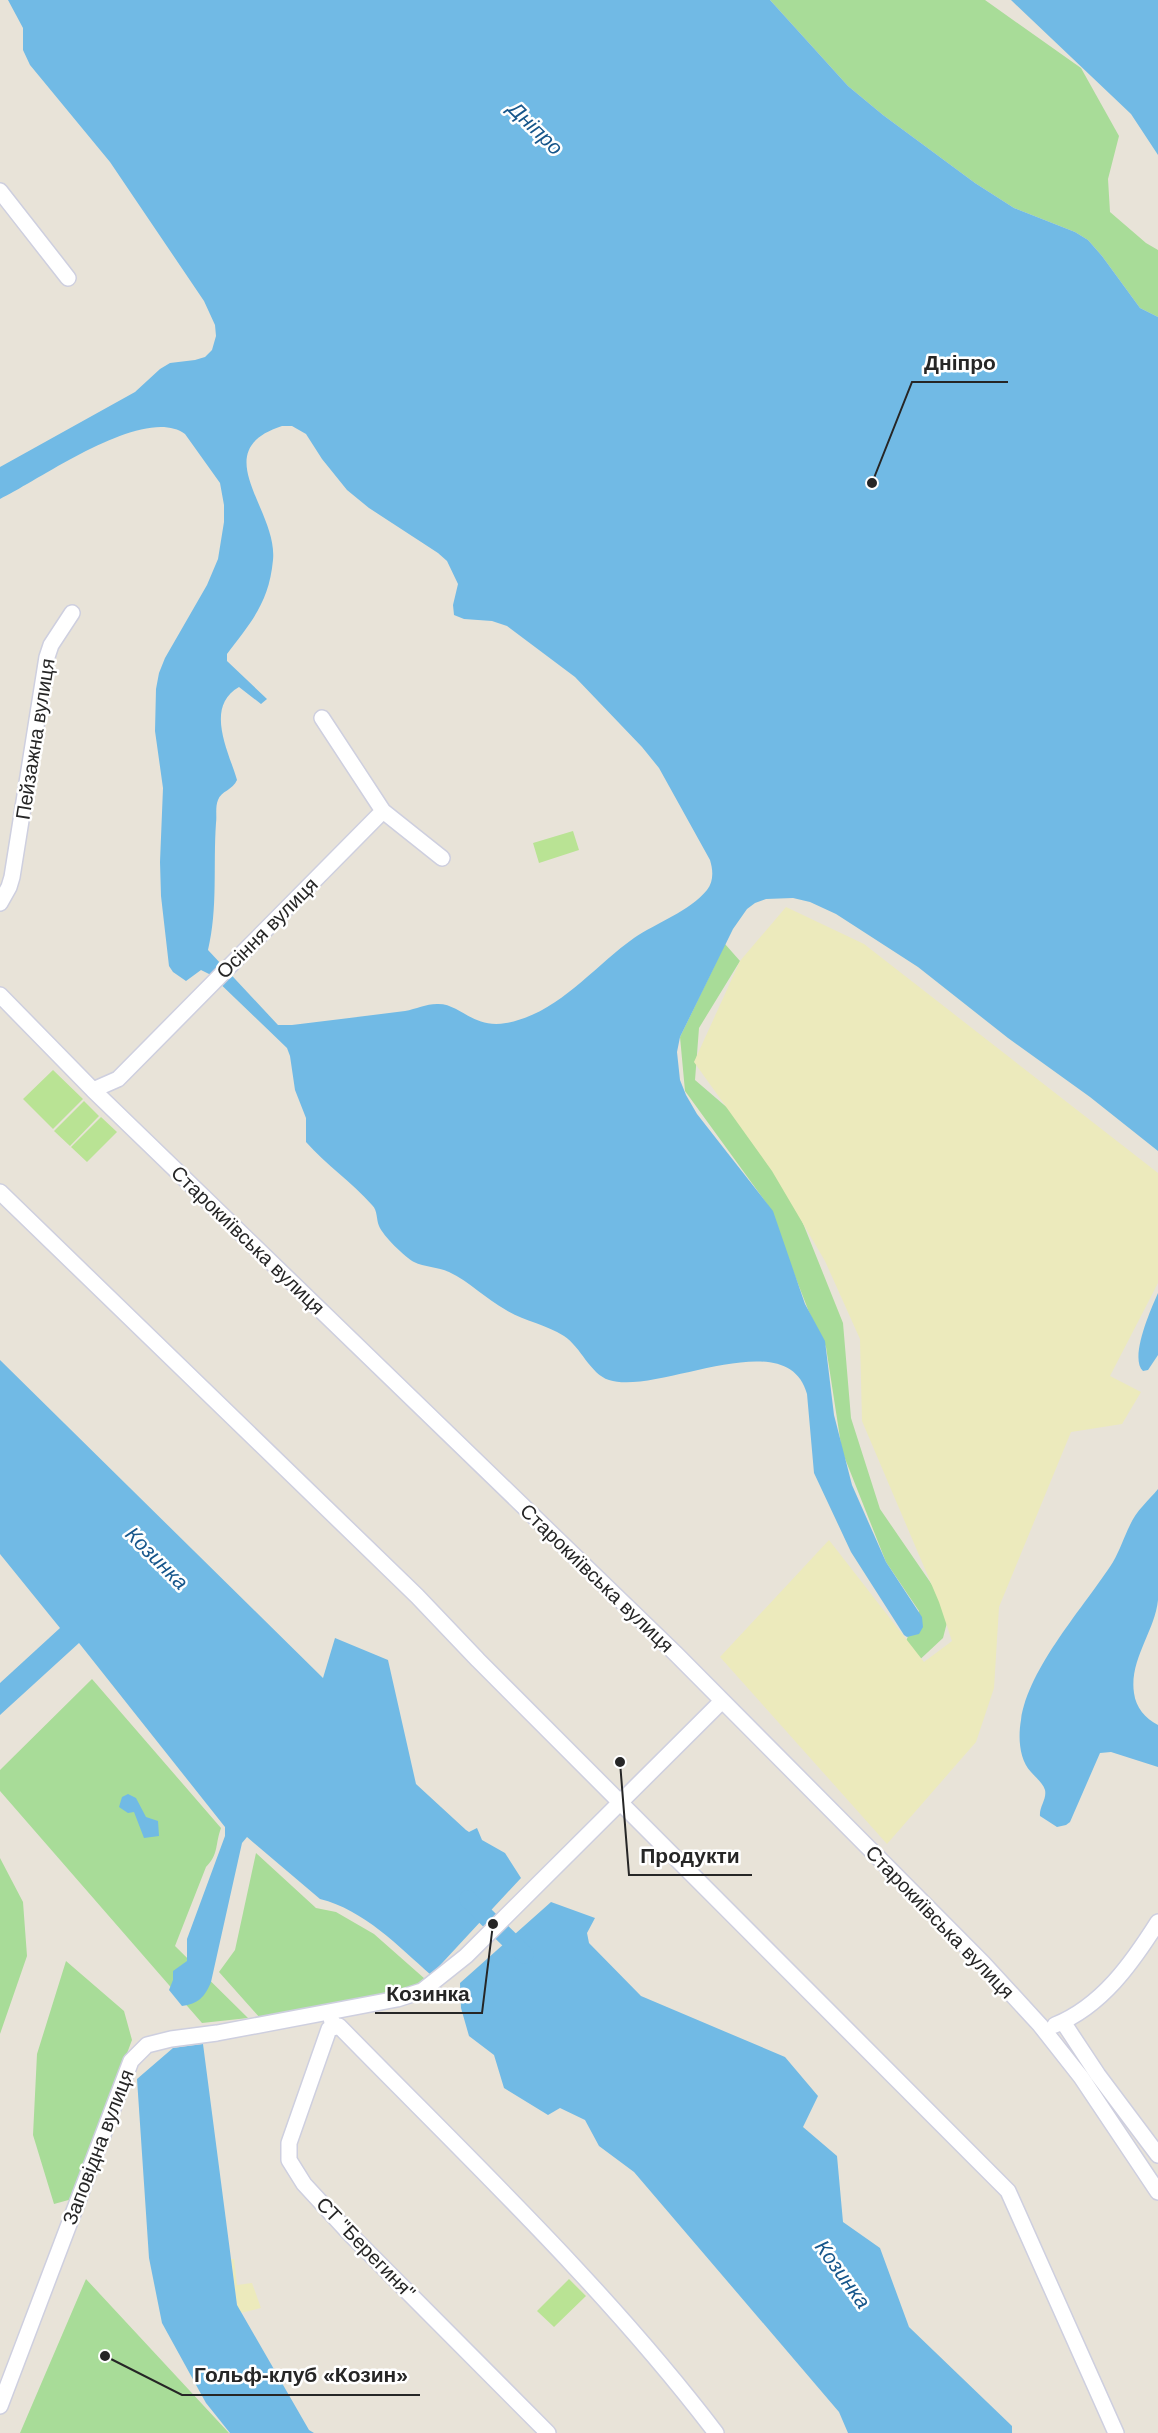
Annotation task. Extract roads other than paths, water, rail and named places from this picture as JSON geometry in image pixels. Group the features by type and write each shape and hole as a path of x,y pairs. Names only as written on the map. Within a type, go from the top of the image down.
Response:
{"street":[{"path":"0,191 68,278"},
{"name":"Пейзажна вулиця","path":"0,903 12,877 47,657 51,645 72,613"},
{"path":"322,718 382,811 442,858"},
{"name":"Осіння вулиця","path":"93,1090 118,1079 382,811"},
{"name":"Старокиївська вулиця","path":"0,995 93,1090 722,1701 983,1963 1040,2025 1108,2115 1158,2192"},
{"path":"0,1192 417,1596 486,1669 1008,2191 1116,2433"},
{"name":"Заповідна вулиця","path":"0,2406 131,2061 147,2045 397,1999 422,1991 466,1956 722,1701"},
{"path":"1040,2025 1054,2025 1063,2022 1079,2013 1110,1987 1137,1955 1158,1922"},
{"path":"330,2012 333,2028 339,2026 535,2226 627,2325 716,2433"},
{"path":"1063,2022 1098,2075 1158,2155"},
{"name":"СТ \"Берегиня\"","path":"333,2028 329,2029 289,2143 289,2160 304,2184 350,2234 548,2433"}],"water":[{"path":"8,0 770,0 848,86 883,115 975,183 1014,208 1075,232 1088,240 1140,308 1158,317 1158,1151 918,967 836,914 810,902 793,898 766,899 747,909 733,929 680,1037 677,1052 680,1080 697,1114 773,1211 805,1304 825,1341 834,1415 852,1485 886,1562 922,1617 923,1627 919,1634 907,1637 904,1635 851,1552 814,1473 807,1394 795,1373 775,1363 748,1362 658,1379 631,1382 609,1380 596,1372 564,1336 506,1310 449,1272 414,1262 385,1235 379,1226 372,1205 306,1142 306,1118 295,1090 287,1048 211,975 201,970 186,981 173,972 169,966 161,896 163,788 155,731 156,689 165,658 207,585 218,559 224,522 220,483 185,434 167,427 144,429 119,436 65,462 0,499 0,467 135,392 170,363 205,357 212,350 216,336 215,325 204,301 110,162 30,65 23,50 23,28","holes":["282,426 292,426 306,434 322,459 347,490 369,508 447,561 458,584 453,605 454,615 464,619 492,621 507,626 575,677 659,768 710,860 711,883 692,904 634,938 559,1000 525,1018 494,1024 475,1019 453,1007 437,1004 405,1011 278,1025 208,950 214,903 217,806 222,794 237,780 222,730 223,706 229,696 239,687 261,704 267,699 227,661 227,654 258,611 268,588 273,560 272,541 250,483 247,466 249,450 260,437"]},
{"path":"1011,0 1158,0 1158,155 1131,114"},
{"path":"1158,1293 1158,1355 1148,1370 1143,1371 1139,1365 1140,1345 1146,1321"},
{"path":"0,1360 323,1678 335,1638 388,1660 416,1784 466,1830 469,1832 477,1828 482,1840 505,1853 521,1878 431,1975 366,1920 336,1904 320,1899 247,1837 242,1843 209,1987 197,2001 182,2006 169,1990 173,1980 173,1971 187,1961 187,1939 225,1836 225,1827 79,1643 0,1715 0,1683 60,1628 0,1554"},
{"path":"1158,1489 1158,1600 1133,1681 1139,1708 1145,1716 1158,1725 1158,1767 1111,1752 1100,1753 1070,1822 1057,1827 1040,1816 1045,1790 1027,1767 1022,1754 1020,1727 1026,1700 1034,1680 1059,1638 1113,1562 1139,1510"},
{"path":"128,1794 136,1798 146,1817 158,1821 159,1836 144,1838 134,1812 128,1813 119,1807 122,1797"},
{"path":"551,1902 595,1918 587,1933 589,1943 641,1996 785,2057 818,2096 803,2127 837,2156 843,2222 880,2248 909,2327 1012,2426 1012,2433 848,2433 839,2412 634,2172 599,2146 585,2120 560,2108 548,2115 504,2088 494,2055 469,2036 461,2008 460,1983"},
{"path":"203,2044 237,2305 309,2430 314,2433 230,2433 206,2403 162,2323 149,2258 137,2079 173,2048"}],"waterway":[{"name":"Козинка","path":"468,1899 525,1955"}],"place":[{"name":"Дніпро","path":"872,483"},
{"name":"Продукти","path":"620,1762"},
{"name":"Козинка","path":"493,1924"},
{"name":"Гольф-клуб «Козин»","path":"105,2356"}]}
